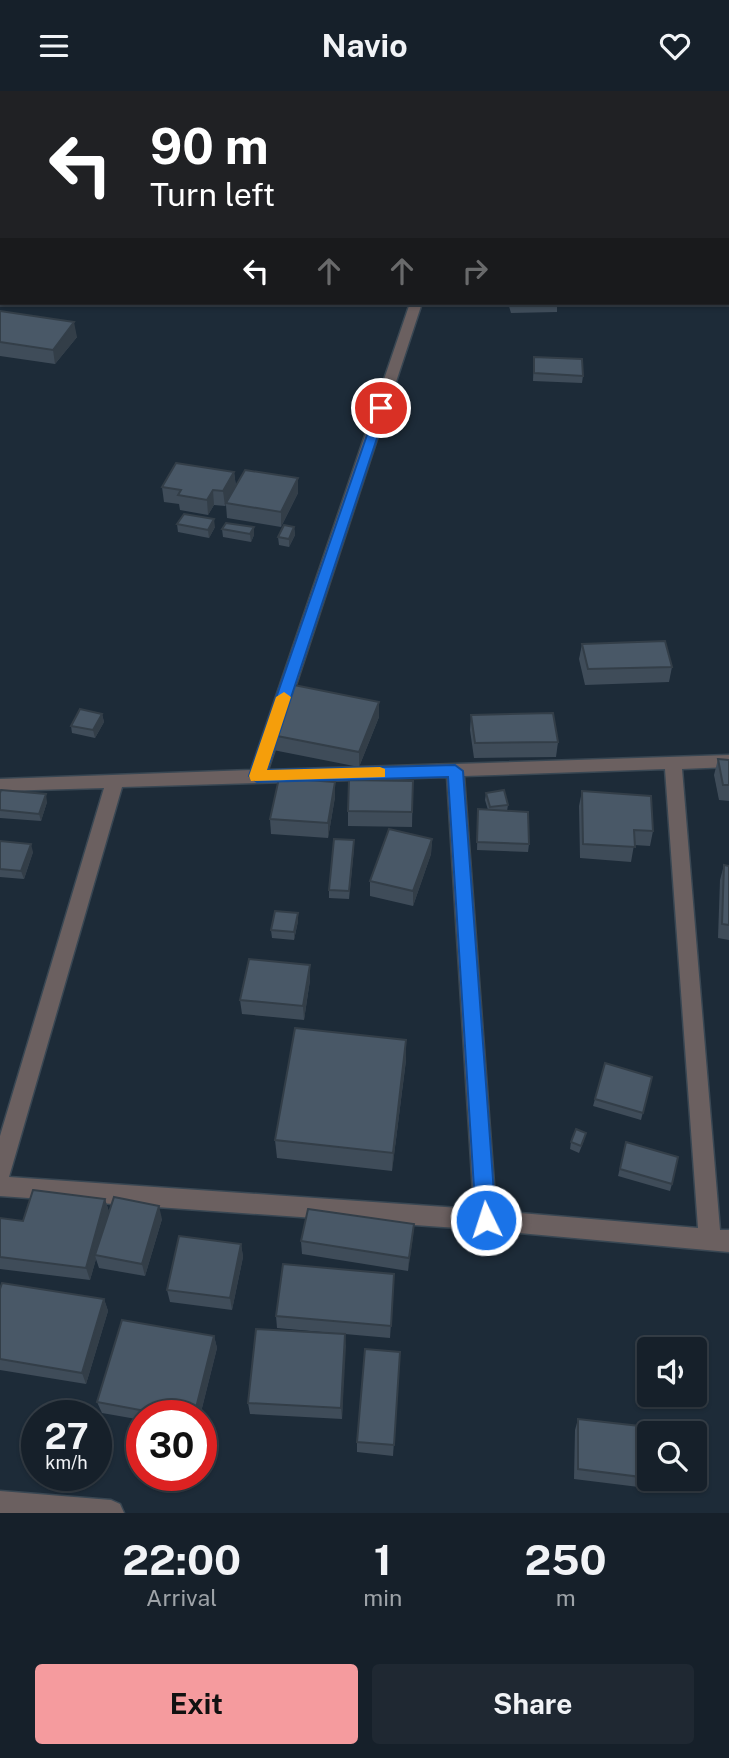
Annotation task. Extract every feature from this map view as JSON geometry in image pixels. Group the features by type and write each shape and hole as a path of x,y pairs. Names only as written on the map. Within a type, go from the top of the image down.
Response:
{"street":[{"path":"257,776 415,305"},
{"path":"0,785 729,761"},
{"path":"0,1186 486,1220 720,1241 673,764"},
{"path":"455,771 486,1220"},
{"path":"0,1172 115,781"},
{"path":"0,1504 111,1513"}],"building":[{"path":"0,311 74,322 53,350 0,342"},
{"path":"534,357 582,359 583,376 534,373"},
{"path":"176,463 234,472 223,491 213,490 207,500 178,495 181,490 162,487"},
{"path":"245,470 298,478 281,512 226,503"},
{"path":"184,514 214,519 208,530 177,524"},
{"path":"226,523 254,527 250,534 222,529"},
{"path":"284,525 294,527 289,539 278,537"},
{"path":"665,641 672,667 588,669 582,644"},
{"path":"294,685 379,702 359,752 272,735"},
{"path":"80,709 102,714 93,730 71,726"},
{"path":"553,713 558,742 475,743 471,715"},
{"path":"718,759 729,760 729,785 723,785"},
{"path":"279,778 335,782 328,823 270,819"},
{"path":"349,780 413,781 412,812 348,811"},
{"path":"1,790 46,794 39,814 0,810"},
{"path":"504,790 508,805 490,807 486,793"},
{"path":"582,791 651,796 653,831 634,830 635,847 583,844"},
{"path":"478,809 528,812 529,844 477,842"},
{"path":"389,829 432,839 413,891 370,881"},
{"path":"334,839 354,840 349,891 329,890"},
{"path":"0,841 31,844 21,871 0,869"},
{"path":"724,865 729,866 729,925 722,924"},
{"path":"275,911 298,913 294,932 271,930"},
{"path":"249,959 310,965 303,1006 240,1000"},
{"path":"295,1028 406,1040 393,1153 275,1140"},
{"path":"605,1063 652,1077 643,1113 595,1099"},
{"path":"576,1129 586,1133 581,1146 571,1142"},
{"path":"626,1142 678,1157 672,1184 620,1169"},
{"path":"33,1190 105,1199 86,1268 0,1257 0,1218 23,1221"},
{"path":"114,1197 159,1206 142,1264 95,1255"},
{"path":"308,1209 414,1224 409,1258 301,1241"},
{"path":"179,1236 241,1244 230,1298 167,1290"},
{"path":"283,1264 394,1274 391,1326 276,1316"},
{"path":"2,1283 104,1299 82,1373 0,1359"},
{"path":"122,1320 214,1336 198,1400 126,1400 126,1407 112,1405 112,1400 98,1400"},
{"path":"256,1329 345,1334 341,1408 248,1403"},
{"path":"365,1349 400,1352 394,1445 357,1442"},
{"path":"578,1419 637,1426 637,1476 578,1469"}],"slow traffic":[{"path":"284,697 257,776 380,773"}],"route":[{"path":"381,408 257,776 455,771 486,1220"}]}
